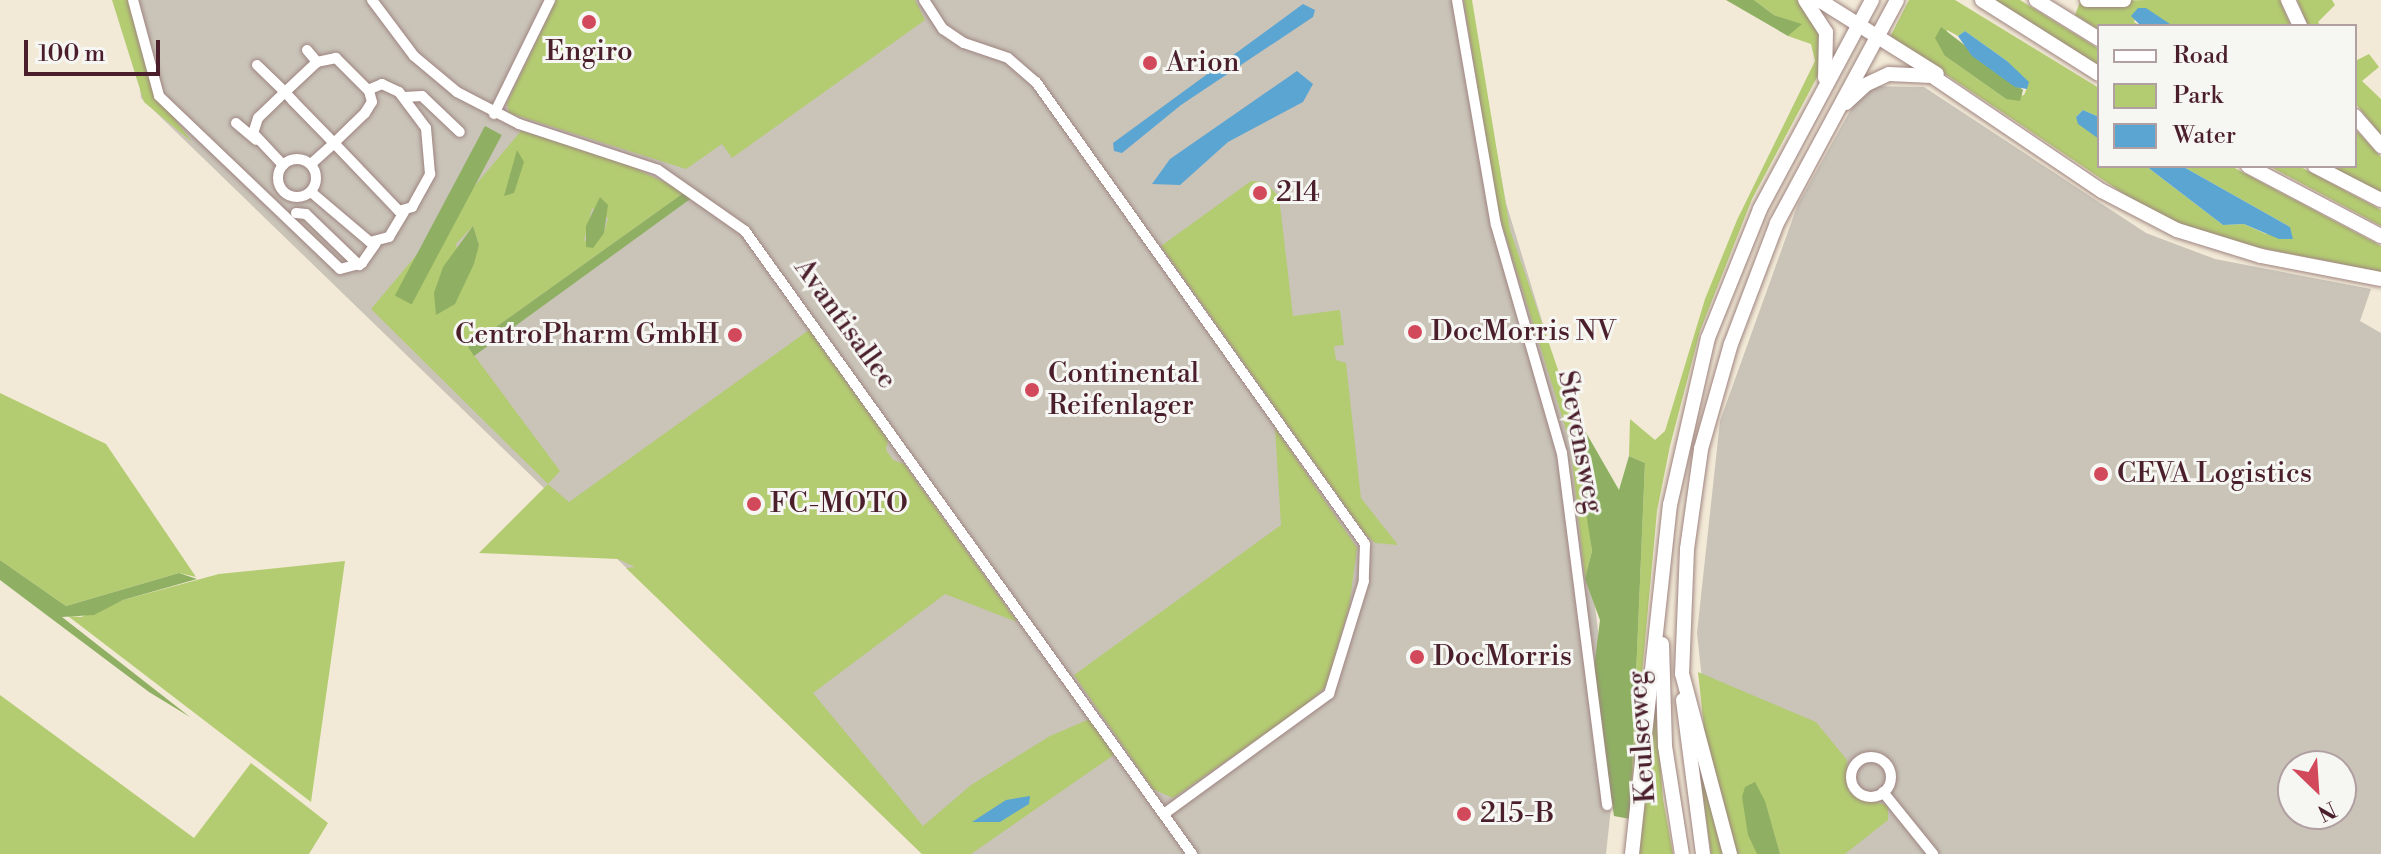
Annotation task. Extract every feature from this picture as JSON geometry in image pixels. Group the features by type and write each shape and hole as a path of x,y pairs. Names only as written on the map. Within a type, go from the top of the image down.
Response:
{"highway":[{"path":"1805,0 1826,32 1822,90"},
{"path":"1819,0 1879,33 1957,93"},
{"path":"1632,854 1650,671 1661,616 1670,505 1708,338 1760,209 1872,0"},
{"path":"1730,854 1682,674 1687,549 1705,435 1731,344 1777,223 1897,0"},
{"path":"1982,0 2097,73"},
{"path":"2036,0 2097,38"},
{"path":"2087,0 2124,0"},
{"path":"2288,0 2299,24"},
{"path":"1832,118 1865,85 1889,74 1932,76 2102,191 2177,230 2261,256 2381,279"},
{"path":"2357,118 2381,146"},
{"path":"2252,168 2381,236"},
{"path":"2319,168 2381,200"},
{"name":"Keulseweg","path":"1661,616 1665,746 1682,854"},
{"name":"Keulseweg","path":"1682,674 1686,748 1703,854"}],"street":[{"path":"133,0 159,96 292,216 340,269 359,265 376,243 389,237 404,212 420,195 432,157 426,128 404,97 382,84 368,90"},
{"name":"Avantisallee","path":"372,0 424,66 494,114 658,170 745,231 1192,854"},
{"path":"494,114 550,0"},
{"path":"924,0 943,29 964,43 1008,58 1036,82 1365,544 1364,581 1329,694 1164,814"},
{"name":"Stevensweg","path":"1457,0 1493,213 1562,453 1607,805"},
{"path":"307,50 317,62"},
{"path":"283,165 244,126 317,62 339,59 368,90 369,108 311,164"},
{"path":"257,65 404,212"},
{"path":"404,97 422,96 460,132"},
{"path":"283,165 297,159 311,164 317,178 311,192 295,197"},
{"path":"283,165 279,186 295,197"},
{"path":"311,192 360,237 376,243"},
{"path":"292,216 295,197"},
{"path":"292,216 306,214 359,265"},
{"path":"1883,792 1933,854"}],"shaded area":[{"path":"130,0 1469,0 1506,203 1560,380 1587,540 1615,770 1606,854 922,854 141,98"},
{"path":"1864,86 1924,87 2146,233 2215,259 2371,289 2360,321 2381,333 2381,854 1734,854 1713,782 1697,633 1720,421 1798,204"}],"green space":[{"path":"112,0 129,0 153,89 192,142 144,102"},
{"path":"556,0 915,0 925,20 732,158 722,144 686,169 509,113 507,103"},
{"path":"1464,0 1472,0 1510,230 1567,396 1577,440 1592,551 1585,579 1570,442 1496,205"},
{"path":"1726,0 1754,0 1774,15 1802,24 1788,36"},
{"path":"1754,0 1800,0 1821,33 1822,68 1752,199 1700,331 1670,446 1657,511 1631,793 1645,463 1629,456 1630,419 1655,440 1665,431 1705,299 1737,220 1815,61 1811,44 1788,36 1801,24 1774,15"},
{"path":"1909,0 1955,0 2097,87 2097,116 2083,110 2076,117 2097,137 2097,168 2149,168 2223,225 2244,224 2266,234 2290,227 2186,168 2235,168 2381,246 2381,272 2246,245 2177,224 2142,206 1890,37","holes":["1947,30 1958,36 1965,31 2007,61 2027,88 2024,95 2006,99 1945,56"]},
{"path":"1987,0 2020,0 2097,48 2097,66"},
{"path":"2280,0 2290,24 2169,24 2139,8 2134,22 2138,24 2097,24 2097,29 2075,15 2080,2"},
{"path":"2297,0 2332,0 2335,5 2318,22 2320,24 2307,24"},
{"path":"1941,27 2023,90 2020,101 2006,99 1945,56 1935,38"},
{"path":"2369,54 2379,67 2362,81 2381,99 2381,135 2357,105 2357,60"},
{"path":"485,126 502,135 412,304 395,296"},
{"path":"521,131 609,156 685,192 468,347 560,471 548,484 371,309","holes":["592,208 608,218 604,233 584,241","473,226 479,245 465,281 456,244"]},
{"path":"2357,131 2381,157 2381,192 2332,168 2357,168"},
{"path":"517,150 524,162 514,193 504,196"},
{"path":"2273,168 2303,168 2381,210 2381,226"},
{"path":"1251,181 1265,182 1279,197 1293,316 1340,310 1344,345 1334,346 1336,360 1346,363 1361,498 1398,545 1375,543 1365,534 1161,246"},
{"path":"685,192 693,197 474,356 468,347"},
{"path":"600,197 608,205 604,233 593,248 586,247 586,226"},
{"path":"473,226 479,245 474,264 455,304 436,315 434,293 443,267"},
{"path":"809,330 888,440 886,450 893,460 904,464 1017,622 945,594 813,693 923,826 971,785 1050,736 1092,718 1118,752 971,854 922,854 626,568 635,567 618,559 479,553 548,484 569,502"},
{"path":"0,393 106,444 196,577 179,573 66,606 0,560"},
{"path":"1569,403 1619,490 1629,456 1645,463 1630,819 1614,816 1593,676 1600,620 1585,579 1592,551"},
{"path":"1275,428 1357,548 1349,607 1326,686 1305,706 1173,798 1153,789 1074,675 1281,525"},
{"path":"0,560 66,606 179,573 197,579 123,600 94,615 62,617 190,717 149,692 0,580"},
{"path":"345,561 311,802 68,616 81,617 123,600 219,574"},
{"path":"1698,672 1816,722 1847,760 1849,792 1888,806 1888,820 1845,854 1780,854 1766,806 1742,797 1757,854 1736,854 1708,765"},
{"path":"1654,683 1663,799 1673,854 1638,854"},
{"path":"0,695 194,838 251,763 328,823 309,854 0,854"},
{"path":"1695,739 1727,854 1711,854"},
{"path":"1755,782 1765,801 1780,854 1757,854 1748,835 1742,797 1745,787"}],"water":[{"path":"1303,4 1315,10 1313,17 1181,105 1122,153 1114,151 1113,143"},
{"path":"2138,8 2146,8 2170,24 2139,24 2131,16"},
{"path":"1965,31 2007,61 2029,82 2027,89 2015,87 1972,56 1958,36"},
{"path":"1297,71 1313,84 1303,102 1228,142 1180,185 1152,184 1170,159"},
{"path":"2083,110 2097,116 2097,138 2078,124 2076,117"},
{"path":"2149,168 2186,168 2290,227 2293,239 2279,239 2244,224 2223,225"},
{"path":"1030,796 1029,804 1000,822 972,822 1006,800"}],"place":[{"name":"Engiro","path":"589,22"},
{"name":"Arion","path":"1150,63"},
{"name":"214","path":"1260,193"},
{"name":"DocMorris NV","path":"1415,332"},
{"name":"CentroPharm GmbH","path":"735,335"},
{"name":"Continental Reifenlager","path":"1032,390"},
{"name":"CEVA Logistics","path":"2101,474"},
{"name":"FC-MOTO","path":"754,504"},
{"name":"DocMorris","path":"1417,657"},
{"name":"215-B","path":"1464,814"}]}
